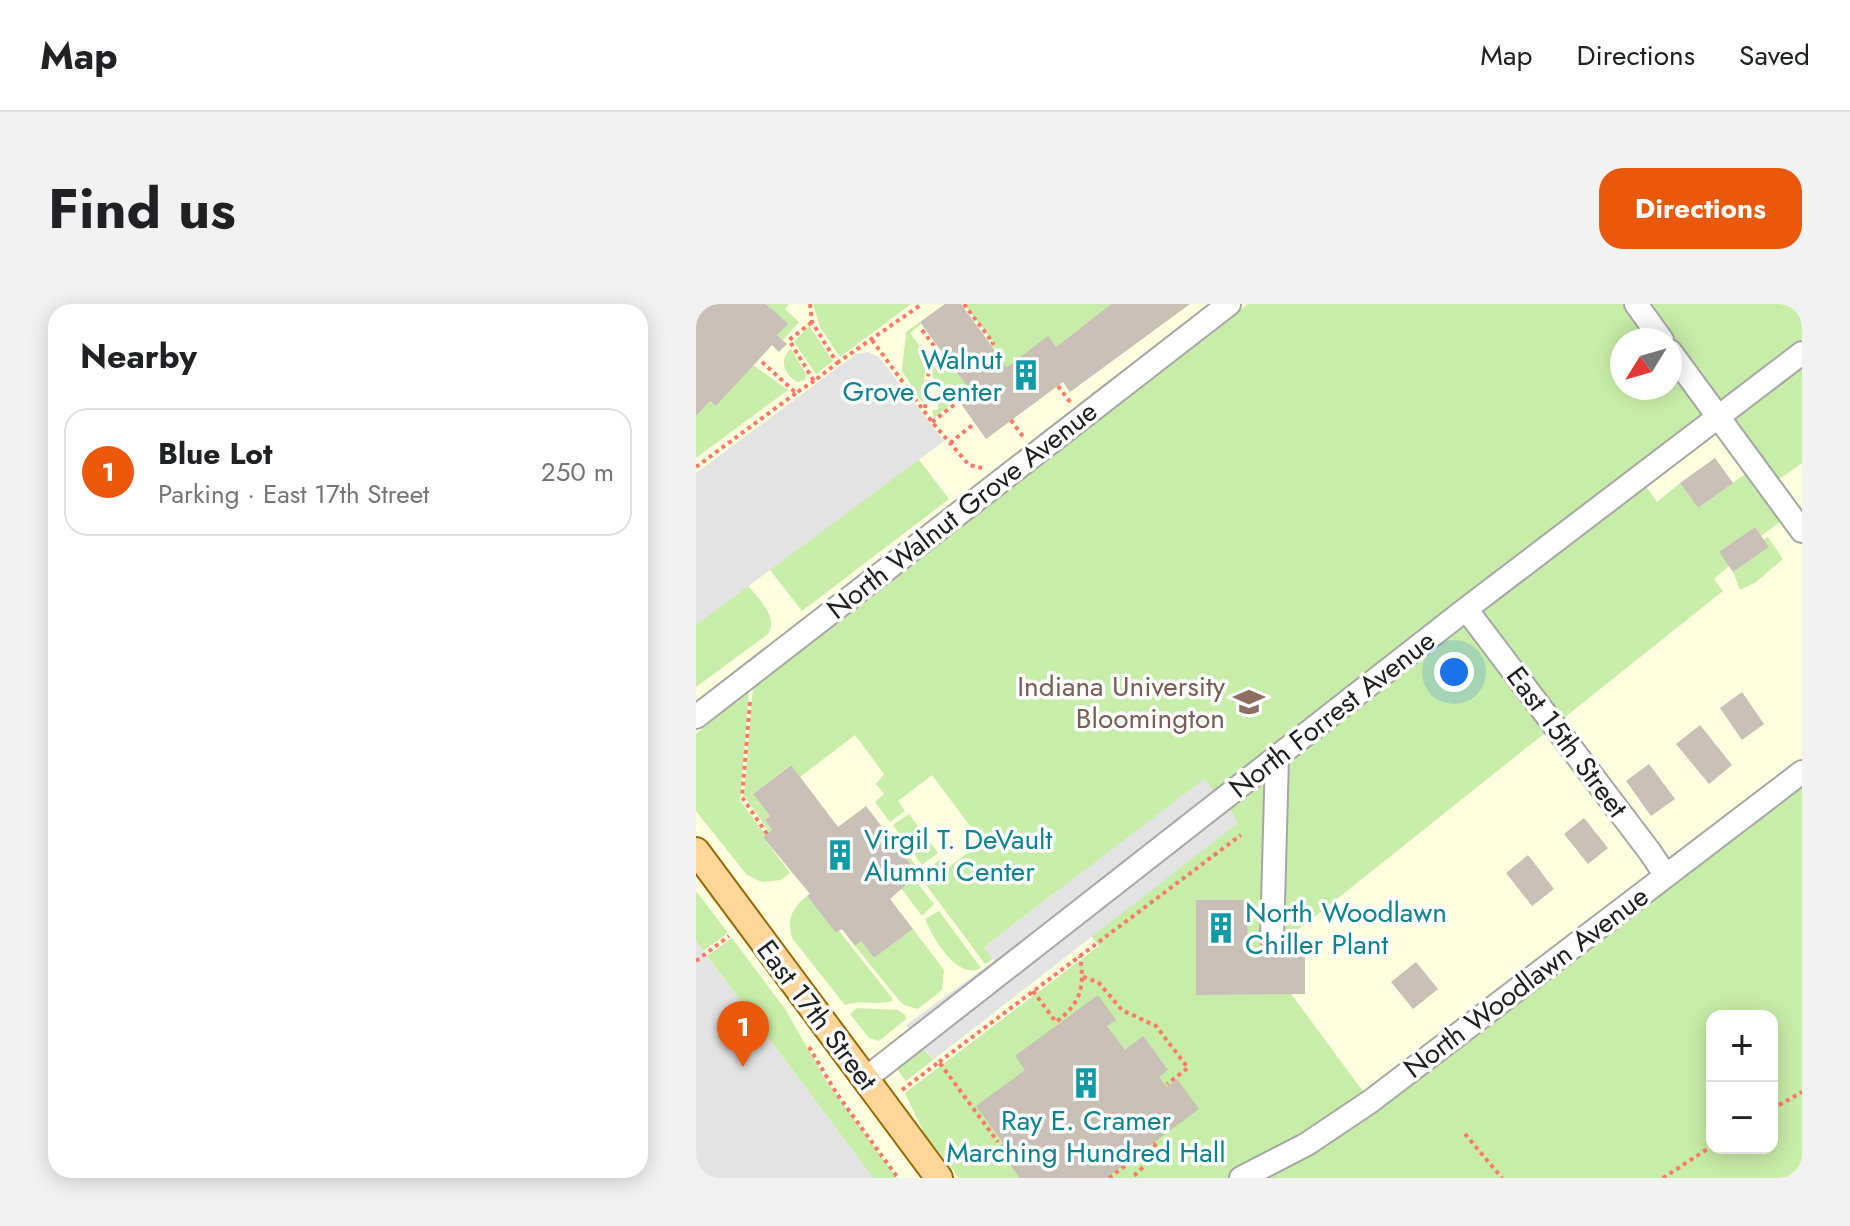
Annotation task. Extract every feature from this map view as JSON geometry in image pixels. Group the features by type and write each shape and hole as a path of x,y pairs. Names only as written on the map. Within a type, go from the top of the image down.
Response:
{"main road":[{"name":"East 17th Street","path":"696,851 939,1178"}],"street":[{"name":"North Walnut Grove Avenue","path":"696,717 1229,304"},
{"path":"1636,304 1653,328"},
{"name":"North Forrest Avenue","path":"865,1079 1466,609 1802,353"},
{"path":"1682,368 1802,531"},
{"name":"East 15th Street","path":"1466,609 1666,876"},
{"path":"1272,939 1277,757"},
{"name":"North Woodlawn Avenue","path":"1241,1178 1307,1144 1360,1109 1802,772"}],"path":[{"path":"810,304 812,322 837,363"},
{"path":"696,467 922,304"},
{"path":"964,304 991,344"},
{"path":"812,322 787,342 814,381"},
{"path":"922,330 934,344 925,411"},
{"path":"872,340 932,422 969,465 992,470"},
{"path":"762,362 796,393"},
{"path":"1058,386 1064,394"},
{"path":"932,422 964,397"},
{"path":"1011,420 1019,431"},
{"path":"950,443 975,423"},
{"path":"751,688 742,797 767,834"},
{"path":"902,1090 1241,835"},
{"path":"696,961 730,934"},
{"path":"1033,991 1056,1022 1069,1012 1078,998 1083,977 1080,956"},
{"path":"1083,977 1098,982 1122,1010 1156,1026 1188,1068 1167,1084"},
{"path":"1115,1015 1122,1010"},
{"path":"808,1045 837,1094 898,1178"},
{"path":"939,1062 998,1142"},
{"path":"1778,1106 1802,1092"},
{"path":"1465,1134 1502,1178"},
{"path":"1109,1178 1154,1144 1159,1151 1132,1178"},
{"path":"1663,1178 1706,1150"}],"shaded area":[{"name":"Indiana University Bloomington","path":"696,304 1802,304 1802,1178 696,1178"},
{"path":"868,352 879,357 944,441 696,625 696,473 856,354"},
{"path":"1204,779 1238,823 933,1060 906,1025 994,961 984,947"},
{"path":"696,941 703,951 873,1178 696,1178"}],"green space":[{"path":"766,304 789,304 785,309 799,322 783,340 777,335 787,324"},
{"path":"813,304 911,304 840,357 820,327"},
{"path":"964,304 1111,304 1056,347 1048,337 1007,367 992,345 994,343"},
{"name":"Indiana University Bloomington","path":"1248,304 1802,304 1802,339 1703,412 1704,415 1636,472 1657,502 1680,483 1698,508 1745,474 1780,522 1761,536 1755,527 1720,552 1729,566 1714,579 1723,591 1264,957 1367,1097 1802,765 1802,1178 959,1178 924,1133 905,1093 1099,946 1057,891 984,947 993,959 985,964 924,882 926,870 942,858 949,867 982,842 932,775 898,801 905,811 890,822 875,802 884,794 876,784 884,774 855,735 800,777 790,765 753,794 770,816 765,820 772,830 769,832 744,795 753,687"},
{"path":"920,322 910,333 926,355 923,404 902,371 906,332"},
{"path":"809,326 833,361 816,374 794,342"},
{"path":"791,349 806,374 805,380 798,382 793,379 784,367"},
{"path":"943,354 969,389 934,418 932,410 938,410 939,387 933,387 932,362"},
{"path":"753,365 788,390 696,458 696,416 710,401 716,406"},
{"path":"1802,367 1802,463 1775,482 1734,426 1736,417"},
{"path":"910,448 949,499 802,611 767,566"},
{"path":"1768,537 1783,559 1756,582 1740,590 1733,572 1769,547 1764,539"},
{"path":"743,580 768,613 771,627 768,634 696,687 696,614"},
{"path":"749,691 740,800 790,873 781,880 762,882 747,875 696,811 696,734"},
{"path":"909,814 938,853 922,865 893,825"},
{"path":"894,835 920,871 919,885 934,904 922,916 901,888 918,874 890,838"},
{"path":"696,891 728,933 703,951 696,941"},
{"path":"807,896 836,933 839,931 892,1001 845,1005 792,938 792,914"},
{"path":"939,911 981,968 964,969 940,947 925,919"},
{"path":"913,929 944,970 942,990 918,1009 904,1005 898,999 855,946 861,941 874,958"},
{"path":"732,938 785,1009 827,1082 897,1178 873,1178 707,956"},
{"path":"857,1008 898,1010 906,1019 879,1041 869,1038 850,1014"},
{"path":"922,1047 933,1060 906,1081 897,1069"}],"building":[{"path":"696,304 766,304 788,324 777,335 787,344 779,352 772,345 716,406 710,401 696,416"},
{"name":"Walnut Grove Center","path":"945,304 961,304 1007,367 1048,336 1056,347 1111,304 1190,304 1070,392 1063,382 986,439 959,401 971,392 920,322"},
{"path":"1715,458 1733,483 1698,508 1680,483"},
{"path":"1755,527 1769,547 1733,572 1719,552"},
{"path":"1742,692 1764,724 1742,740 1720,708"},
{"path":"1700,725 1732,765 1709,784 1676,744"},
{"path":"1649,764 1675,799 1651,816 1626,781"},
{"name":"Virgil T. DeVault Alumni Center","path":"791,765 838,827 866,806 918,874 890,899 913,929 874,958 861,941 855,946 842,929 836,933 807,896 810,894 763,837 772,830 765,820 770,816 753,794"},
{"path":"1584,818 1608,848 1588,864 1564,834"},
{"path":"1528,855 1554,889 1532,906 1506,873"},
{"name":"North Woodlawn Chiller Plant","path":"1196,900 1247,900 1248,956 1305,956 1305,994 1196,995"},
{"path":"1416,962 1438,989 1413,1009 1391,982"},
{"name":"Ray E. Cramer Marching Hundred Hall","path":"1098,995 1116,1020 1107,1026 1125,1050 1143,1036 1168,1070 1159,1077 1167,1087 1177,1079 1199,1109 1106,1178 1020,1178 997,1148 1003,1143 976,1106 1025,1070 1015,1056"}],"place":[{"name":"Walnut Grove Center","path":"1026,375"},
{"name":"Indiana University Bloomington","path":"1249,702"},
{"name":"Virgil T. DeVault Alumni Center","path":"840,855"},
{"name":"North Woodlawn Chiller Plant","path":"1221,928"},
{"name":"Blue Lot","path":"743,1067"},
{"name":"Ray E. Cramer Marching Hundred Hall","path":"1086,1083"}]}
